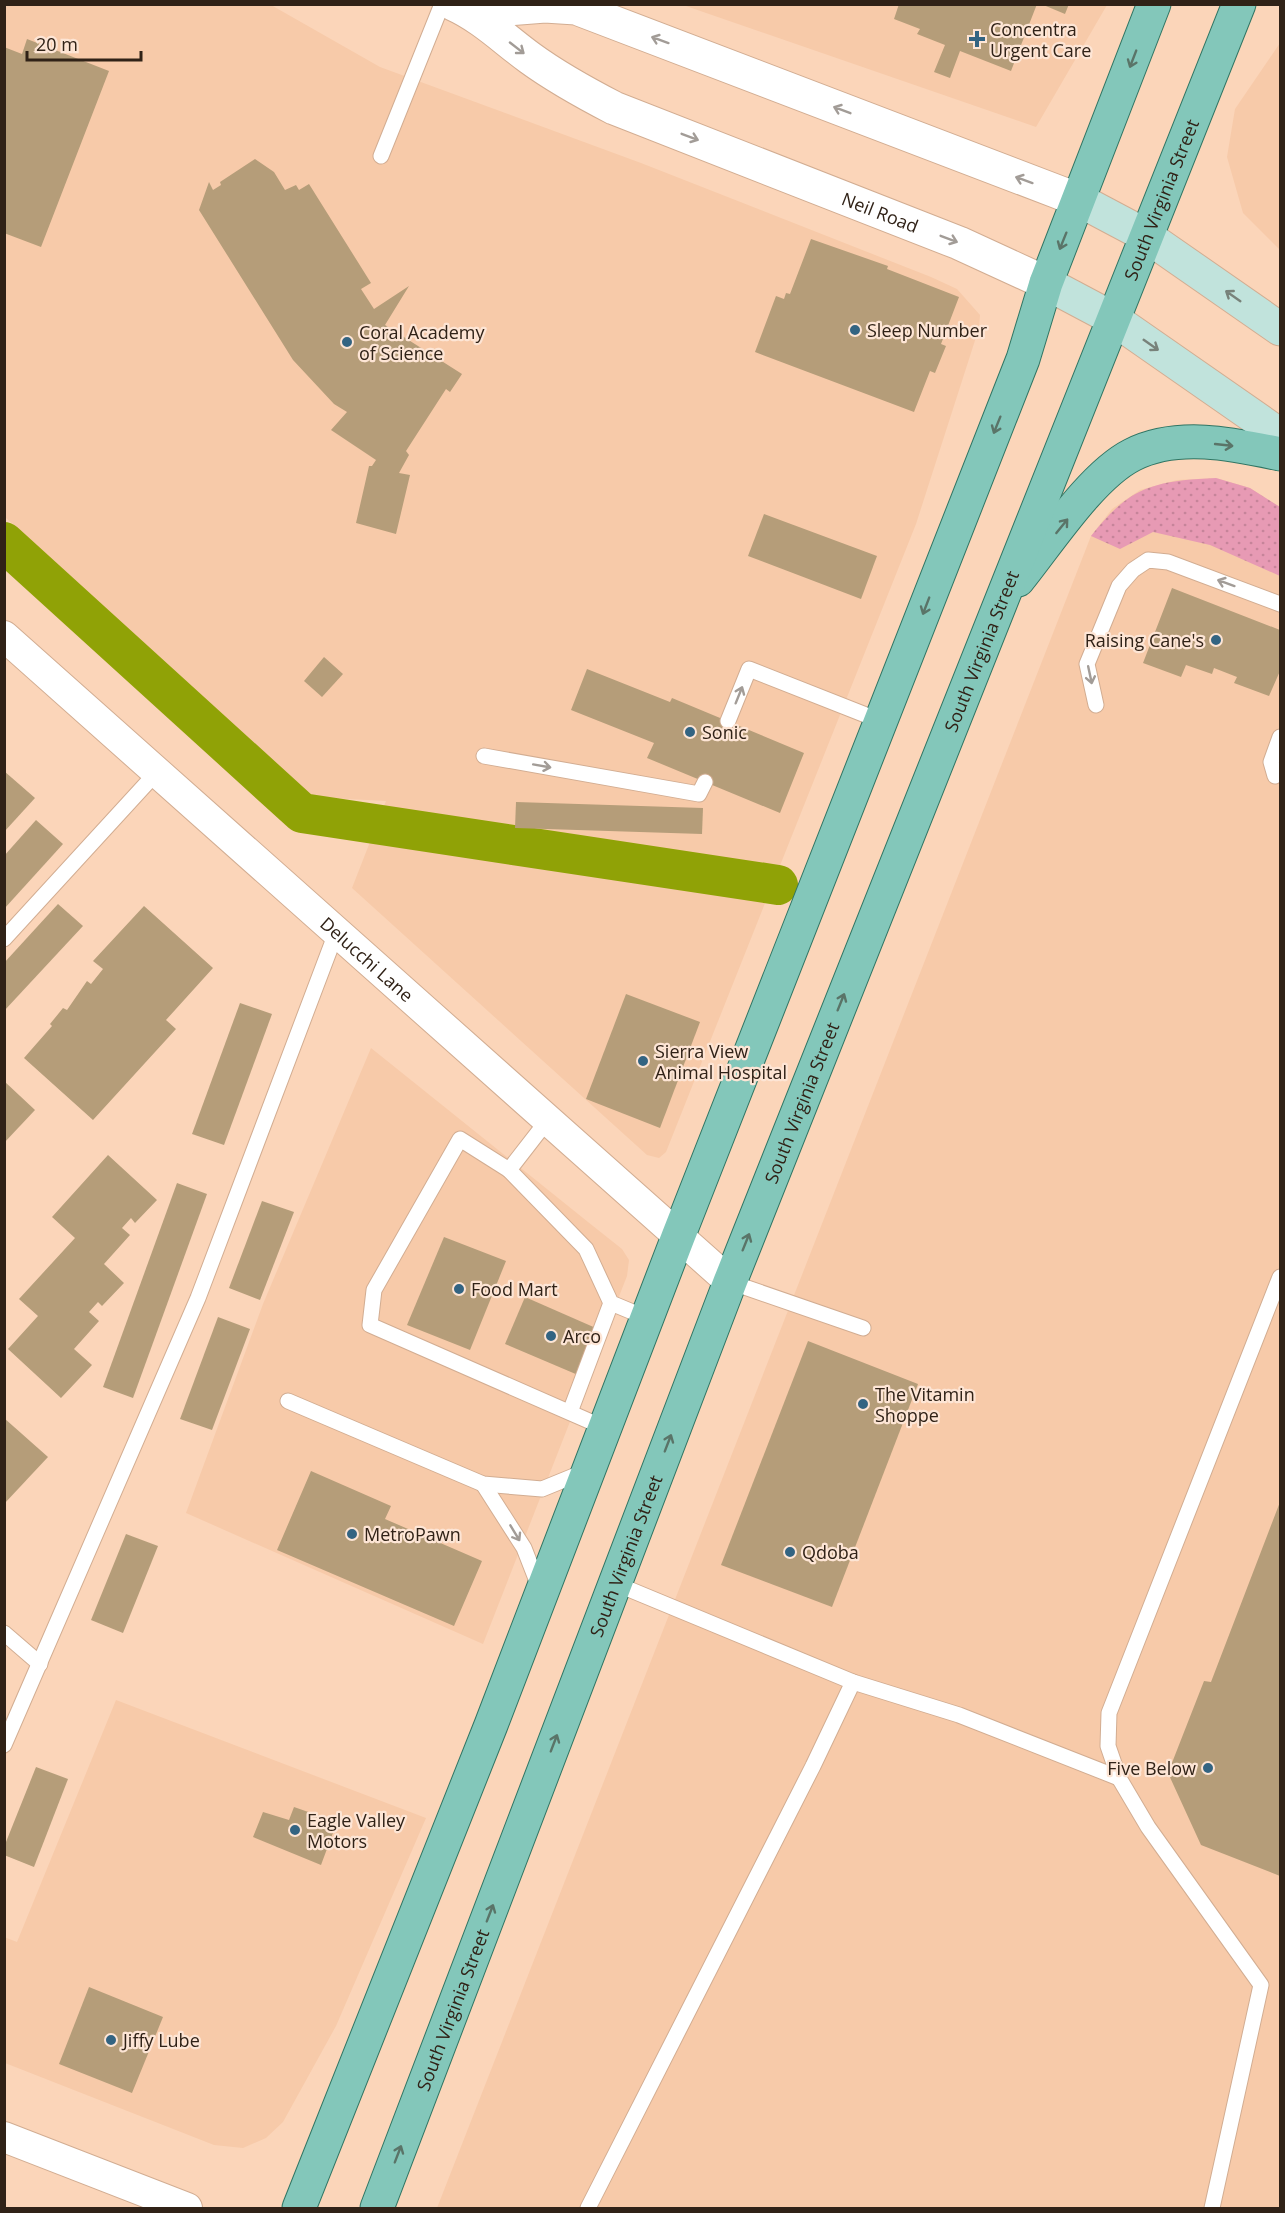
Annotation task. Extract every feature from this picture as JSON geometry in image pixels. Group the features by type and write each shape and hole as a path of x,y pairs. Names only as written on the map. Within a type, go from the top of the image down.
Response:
{"main road":[{"path":"299,2208 542,1594 678,1237 1023,359 1046,283 1154,4"},
{"name":"South Virginia Street","path":"377,2208 730,1282 998,604 1239,4"},
{"path":"1079,200 1145,235 1281,329"},
{"name":"Neil Road","path":"1046,283 1112,318 1281,435"},
{"path":"998,604 1100,479 1132,455 1165,444 1197,442 1281,454"}],"street":[{"path":"460,6 576,8 1079,200"},
{"name":"Neil Road","path":"460,6 531,59 579,90 614,108 959,243 1046,283"},
{"name":"Delucchi Lane","path":"4,636 730,1282"},
{"path":"4,2138 187,2208"}],"lane":[{"path":"381,156 460,6"},
{"path":"1096,705 1088,664 1119,586 1133,570 1148,560 1168,562 1281,604"},
{"path":"728,721 749,669 880,721"},
{"path":"1275,776 1271,762 1281,736"},
{"path":"484,756 699,794 705,782"},
{"path":"4,939 157,772"},
{"path":"4,1745 198,1298 336,933"},
{"path":"509,1170 547,1121"},
{"path":"605,1428 370,1325 374,1290 460,1139 509,1170 586,1249 611,1303 647,1318"},
{"path":"1212,2208 1261,1985 1148,1827 1119,1778 1108,1746 1109,1713 1281,1277"},
{"path":"730,1282 863,1328"},
{"path":"570,1412 611,1303"},
{"path":"288,1401 483,1484 542,1489 589,1470"},
{"path":"483,1484 524,1548 542,1594"},
{"path":"614,1583 853,1682 960,1715 1119,1778"},
{"path":"4,1633 40,1664"},
{"path":"588,2208 813,1766 853,1682"}],"shaded area":[{"path":"4,5 271,5 380,67 641,163 931,277 957,289 980,315 979,328 916,524 666,1152 659,1158 647,1155 352,888 386,801 310,797 5,517"},
{"path":"683,5 1107,5 1036,127"},
{"path":"1280,43 1280,250 1243,213 1227,157 1235,109"},
{"path":"1216,478 1250,488 1280,507 1280,2208 437,2208 1091,536 1112,509 1140,490 1177,480"},
{"path":"1216,478 1250,488 1280,507 1280,576 1210,545 1153,532 1120,549 1091,536 1118,506 1145,489 1176,481"},
{"path":"371,1048 622,1249 629,1260 627,1276 483,1644 186,1513 263,1304"},
{"path":"116,1700 426,1818 336,2026 283,2122 266,2138 243,2148 214,2145 5,2063 4,1937 17,1942"}],"building":[{"name":"Concentra Urgent Care","path":"899,4 1037,4 1011,71 960,51 950,78 934,72 945,45 917,34 920,29 894,19"},
{"name":"Concentra Urgent Care","path":"1041,4 1069,4 1065,14"},
{"path":"27,39 109,71 41,247 4,233 4,47 22,54"},
{"name":"Coral Academy of Science","path":"255,159 274,172 285,190 296,185 299,190 309,184 371,283 361,289 374,309 409,286 385,325 462,374 450,392 446,389 406,451 409,455 399,473 410,475 396,534 356,523 369,466 372,466 376,460 331,430 347,412 334,404 293,360 199,210 209,182 213,190 221,185 220,182"},
{"name":"Sleep Number","path":"811,239 888,266 887,269 959,297 941,344 946,346 935,373 930,371 914,412 755,352 776,296 784,299 786,293 790,294"},
{"path":"764,514 877,556 861,599 748,556"},
{"name":"Raising Cane's","path":"1172,588 1280,630 1280,671 1269,696 1234,683 1237,677 1214,668 1212,674 1186,665 1181,677 1143,663"},
{"path":"324,657 343,674 322,697 304,681"},
{"name":"Sonic","path":"587,669 670,702 672,698 804,753 780,813 647,758 654,743 571,710"},
{"path":"4,771 35,798 4,832"},
{"path":"516,802 703,808 702,834 515,828"},
{"path":"36,820 63,844 4,909 4,856"},
{"path":"58,904 83,926 4,1011 4,963"},
{"path":"144,906 213,968 166,1020 176,1029 93,1120 24,1058 52,1026 50,1024 63,1008 67,1010 87,981 91,984 103,969 93,961"},
{"name":"Sierra View Animal Hospital","path":"626,994 700,1022 660,1128 586,1099"},
{"path":"240,1003 272,1014 224,1145 192,1134"},
{"path":"4,1081 35,1110 4,1143"},
{"path":"108,1155 157,1200 135,1223 131,1218 122,1228 130,1235 104,1264 124,1283 102,1306 98,1302 89,1312 99,1321 74,1349 92,1365 61,1398 8,1349 38,1316 19,1299 75,1238 52,1217"},
{"path":"177,1183 207,1194 133,1398 103,1387"},
{"path":"262,1201 294,1212 260,1300 229,1288"},
{"name":"Food Mart","path":"444,1237 506,1261 470,1350 407,1325"},
{"name":"Arco","path":"525,1297 598,1329 578,1375 505,1344"},
{"path":"218,1317 250,1329 212,1430 180,1419"},
{"path":"808,1341 918,1384 832,1607 721,1565"},
{"path":"4,1418 48,1457 4,1504"},
{"name":"MetroPawn","path":"311,1471 391,1506 385,1519 482,1561 454,1626 277,1550"},
{"path":"1280,1502 1280,1876 1201,1845 1168,1773 1204,1681 1211,1682"},
{"path":"126,1534 158,1546 123,1633 91,1620"},
{"path":"36,1767 68,1779 34,1867 4,1855 4,1847"},
{"name":"Eagle Valley Motors","path":"294,1807 337,1822 321,1865 253,1837 263,1812 289,1820"},
{"name":"Jiffy Lube","path":"89,1987 163,2017 132,2093 59,2064"}],"waterway":[{"path":"4,542 302,813 778,885"}],"place":[{"name":"Concentra Urgent Care","path":"977,39"},
{"name":"Sleep Number","path":"855,330"},
{"name":"Coral Academy of Science","path":"347,342"},
{"name":"Raising Cane's","path":"1216,640"},
{"name":"Sonic","path":"690,732"},
{"name":"Sierra View Animal Hospital","path":"643,1061"},
{"name":"Food Mart","path":"459,1289"},
{"name":"Arco","path":"551,1336"},
{"name":"The Vitamin Shoppe","path":"863,1404"},
{"name":"MetroPawn","path":"352,1534"},
{"name":"Qdoba","path":"790,1552"},
{"name":"Five Below","path":"1208,1768"},
{"name":"Eagle Valley Motors","path":"295,1830"},
{"name":"Jiffy Lube","path":"111,2040"}]}
